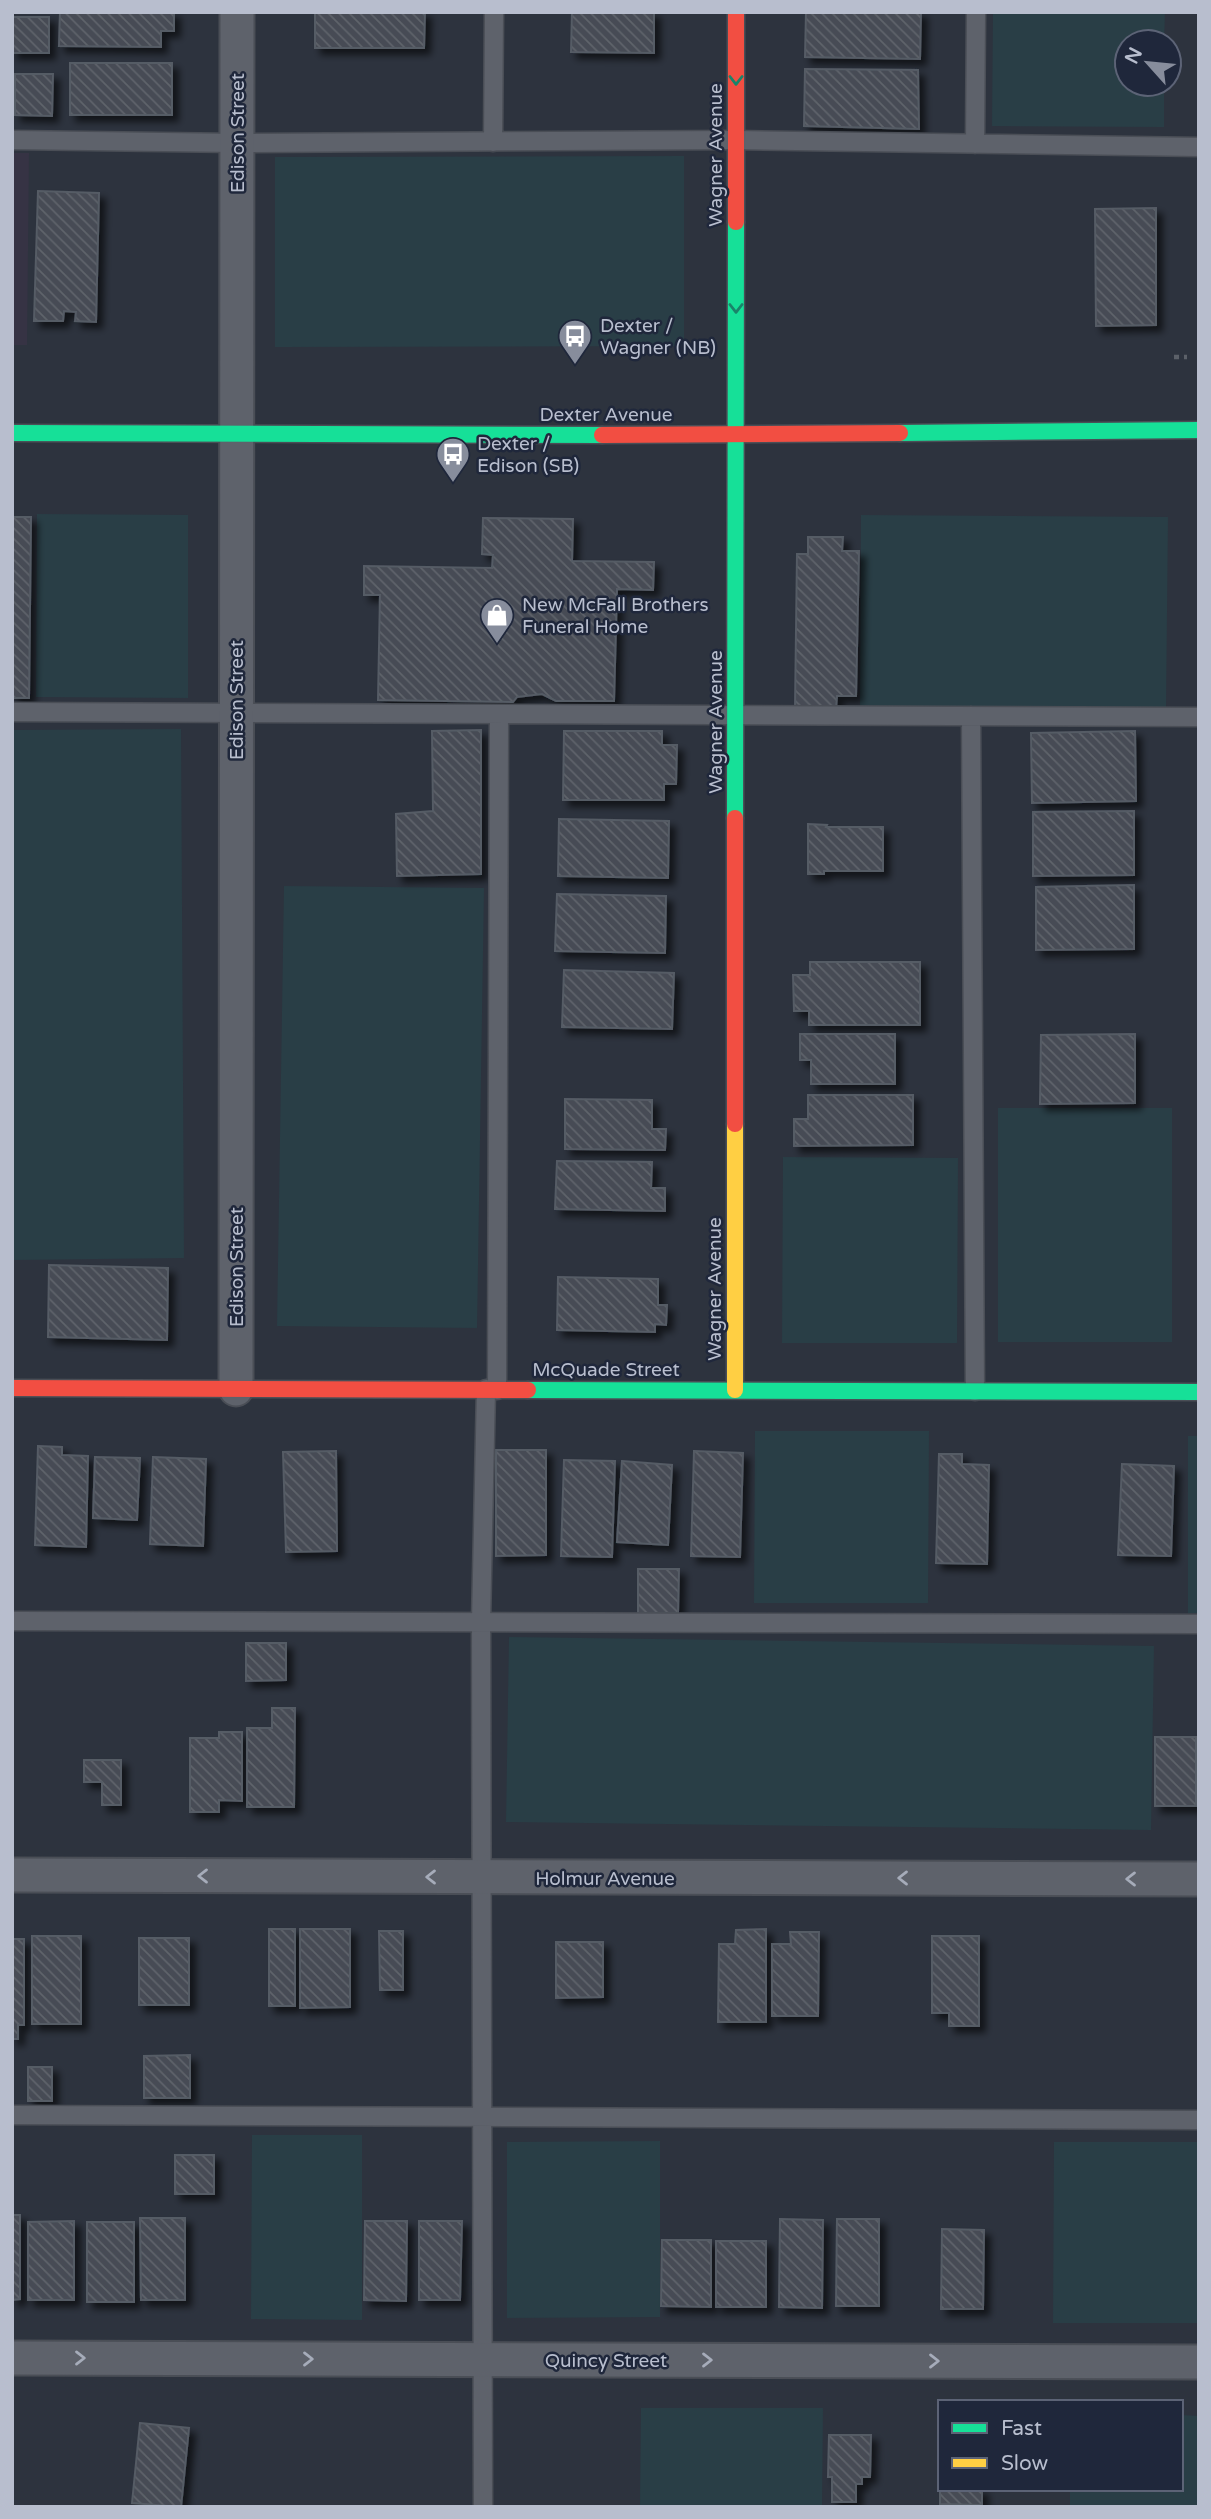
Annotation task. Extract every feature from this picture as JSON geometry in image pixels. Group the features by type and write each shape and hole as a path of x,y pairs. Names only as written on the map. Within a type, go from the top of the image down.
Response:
{"street":[{"name":"Edison Street","path":"236,1389 237,12"},
{"name":"Wagner Avenue","path":"735,1390 736,12"},
{"name":"Dexter Avenue","path":"12,433 736,435 1199,430"},
{"name":"McQuade Street","path":"12,1388 1199,1392"},
{"name":"Holmur Avenue","path":"12,1875 1199,1879"},
{"name":"Quincy Street","path":"12,2358 1199,2362"}],"lane":[{"path":"493,142 494,12"},
{"path":"975,144 976,12"},
{"path":"12,140 237,143 736,140 1199,147"},
{"path":"12,712 1199,717"},
{"path":"483,2507 481,1622 491,1389 499,715"},
{"path":"971,716 975,1391"},
{"path":"12,1621 1199,1624"},
{"path":"12,2115 1199,2120"}],"path":[{"path":"1174,358 1187,357"}],"shaded area":[{"path":"993,12 1165,12 1164,28 1113,28 1113,98 1164,98 1164,127 992,126"},
{"path":"12,153 29,153 27,345 12,345"},
{"path":"684,156 684,346 275,347 275,157"},
{"path":"37,514 188,515 188,698 36,697"},
{"path":"861,515 1168,517 1166,708 860,706"},
{"path":"181,729 184,1258 12,1260 12,730"},
{"path":"284,886 484,888 477,1328 277,1326"},
{"path":"998,1108 1172,1108 1172,1342 998,1342"},
{"path":"783,1157 958,1158 957,1343 782,1343"},
{"path":"755,1431 929,1431 928,1603 754,1603"},
{"path":"1188,1436 1199,1436 1199,1613 1188,1613"},
{"path":"509,1637 1154,1646 1151,1830 506,1822"},
{"path":"252,2135 362,2135 362,2320 251,2319"},
{"path":"660,2141 660,2317 507,2318 507,2142"},
{"path":"1054,2142 1199,2142 1199,2323 1053,2323"},
{"path":"641,2408 823,2408 822,2507 640,2507"},
{"path":"1183,2415 1199,2416 1199,2507 1070,2507 1070,2491 1183,2491"}],"building":[{"path":"60,12 174,12 174,31 161,31 161,47 59,46"},
{"path":"315,12 425,12 424,48 315,48"},
{"path":"572,12 654,12 654,53 571,52"},
{"path":"806,12 921,12 920,59 805,57"},
{"path":"12,17 49,17 49,53 12,53"},
{"path":"70,63 172,63 172,115 70,115"},
{"path":"805,69 918,70 919,129 804,126"},
{"path":"15,74 53,74 52,116 15,115"},
{"path":"38,191 99,193 96,322 75,321 76,312 64,311 63,321 34,321"},
{"path":"1156,208 1156,325 1096,326 1095,209"},
{"path":"12,517 31,517 29,698 12,698"},
{"name":"New McFall Brothers Funeral Home","path":"483,518 573,519 572,561 654,562 653,590 617,589 614,701 556,701 542,694 517,697 513,702 378,700 380,595 364,595 364,566 492,568 493,555 482,554"},
{"path":"808,537 843,537 842,551 859,551 856,696 837,696 836,709 795,708 797,554 808,554"},
{"path":"481,730 481,874 397,876 396,814 433,811 432,731"},
{"path":"564,731 662,731 662,745 677,745 676,784 664,784 664,800 563,800"},
{"path":"1135,731 1136,801 1032,803 1031,733"},
{"path":"1134,811 1134,875 1033,876 1033,812"},
{"path":"559,819 669,821 668,878 558,876"},
{"path":"808,824 827,825 826,827 883,827 883,871 824,871 824,874 808,874"},
{"path":"1134,885 1134,949 1036,950 1036,887"},
{"path":"557,894 666,896 665,953 555,951"},
{"path":"810,962 920,962 920,1025 809,1025 809,1011 794,1011 793,975 810,975"},
{"path":"564,970 674,973 672,1029 562,1027"},
{"path":"800,1034 895,1034 895,1084 811,1084 811,1060 800,1060"},
{"path":"1135,1034 1135,1103 1040,1104 1041,1035"},
{"path":"808,1095 913,1095 913,1145 794,1146 794,1119 808,1119"},
{"path":"565,1099 652,1100 652,1129 666,1129 665,1150 565,1149"},
{"path":"557,1161 652,1162 651,1188 665,1188 665,1211 555,1209"},
{"path":"49,1265 168,1268 167,1340 48,1337"},
{"path":"558,1277 658,1279 658,1305 667,1305 666,1325 655,1324 655,1332 557,1330"},
{"path":"38,1446 62,1447 62,1455 88,1456 86,1547 35,1545"},
{"path":"496,1450 546,1450 546,1555 496,1556"},
{"path":"336,1451 337,1551 286,1552 283,1452"},
{"path":"694,1451 743,1453 740,1557 691,1556"},
{"path":"939,1454 962,1454 962,1464 989,1465 987,1564 936,1563"},
{"path":"95,1457 140,1458 137,1520 93,1518"},
{"path":"153,1457 206,1459 203,1546 150,1544"},
{"path":"564,1460 615,1461 612,1557 561,1556"},
{"path":"622,1461 672,1465 668,1545 617,1542"},
{"path":"1122,1464 1174,1466 1171,1556 1118,1555"},
{"path":"638,1569 679,1569 678,1613 638,1613"},
{"path":"246,1643 286,1643 286,1680 246,1681"},
{"path":"272,1708 295,1708 294,1807 247,1807 247,1728 272,1728"},
{"path":"219,1732 242,1732 242,1801 219,1800 219,1812 190,1812 190,1738 219,1738"},
{"path":"1155,1737 1196,1737 1196,1806 1155,1806"},
{"path":"84,1760 121,1760 121,1805 102,1805 102,1782 84,1782"},
{"path":"269,1929 295,1929 295,2006 269,2006"},
{"path":"300,1929 350,1929 350,2007 300,2008"},
{"path":"766,1929 766,2022 718,2022 719,1944 735,1944 736,1930"},
{"path":"379,1931 403,1931 403,1990 380,1990"},
{"path":"790,1932 819,1932 818,2016 772,2016 772,1944 791,1944"},
{"path":"32,1936 81,1936 81,2024 32,2024"},
{"path":"932,1936 979,1936 979,2026 949,2026 949,2013 932,2013"},
{"path":"139,1938 189,1938 189,2005 139,2005"},
{"path":"12,1939 24,1939 24,2025 18,2025 18,2039 12,2039"},
{"path":"556,1942 603,1942 603,1997 556,1998"},
{"path":"190,2055 190,2098 144,2098 144,2056"},
{"path":"28,2067 52,2067 52,2101 28,2101"},
{"path":"175,2155 214,2155 214,2194 175,2194"},
{"path":"12,2215 20,2215 20,2299 12,2300"},
{"path":"140,2218 185,2218 185,2300 141,2300"},
{"path":"780,2219 823,2220 822,2308 779,2307"},
{"path":"837,2219 879,2219 879,2306 836,2306"},
{"path":"74,2221 74,2300 28,2300 28,2222"},
{"path":"365,2221 407,2221 406,2301 364,2300"},
{"path":"419,2221 462,2221 460,2300 419,2300"},
{"path":"87,2222 134,2222 134,2302 87,2302"},
{"path":"942,2229 984,2230 983,2309 941,2309"},
{"path":"662,2240 711,2240 711,2307 661,2306"},
{"path":"716,2241 766,2241 766,2307 716,2307"},
{"path":"140,2423 189,2428 181,2507 132,2503"},
{"path":"829,2435 871,2435 870,2477 862,2477 862,2484 856,2484 856,2502 832,2502 832,2477 828,2477"},
{"path":"940,2491 982,2491 982,2505 940,2504"}],"traffic: fast":[{"path":"735,818 736,222"},
{"path":"900,433 1199,430"},
{"path":"12,433 602,435"},
{"path":"528,1390 1199,1392"}],"traffic: slow":[{"path":"735,1124 735,1390"}],"traffic: jam":[{"path":"736,12 736,222"},
{"path":"602,435 900,433"},
{"path":"735,818 735,1124"},
{"path":"12,1388 528,1390"}],"place":[{"name":"Dexter / Wagner (NB)","path":"575,366"},
{"name":"Dexter / Edison (SB)","path":"453,484"},
{"name":"New McFall Brothers Funeral Home","path":"497,645"}]}
